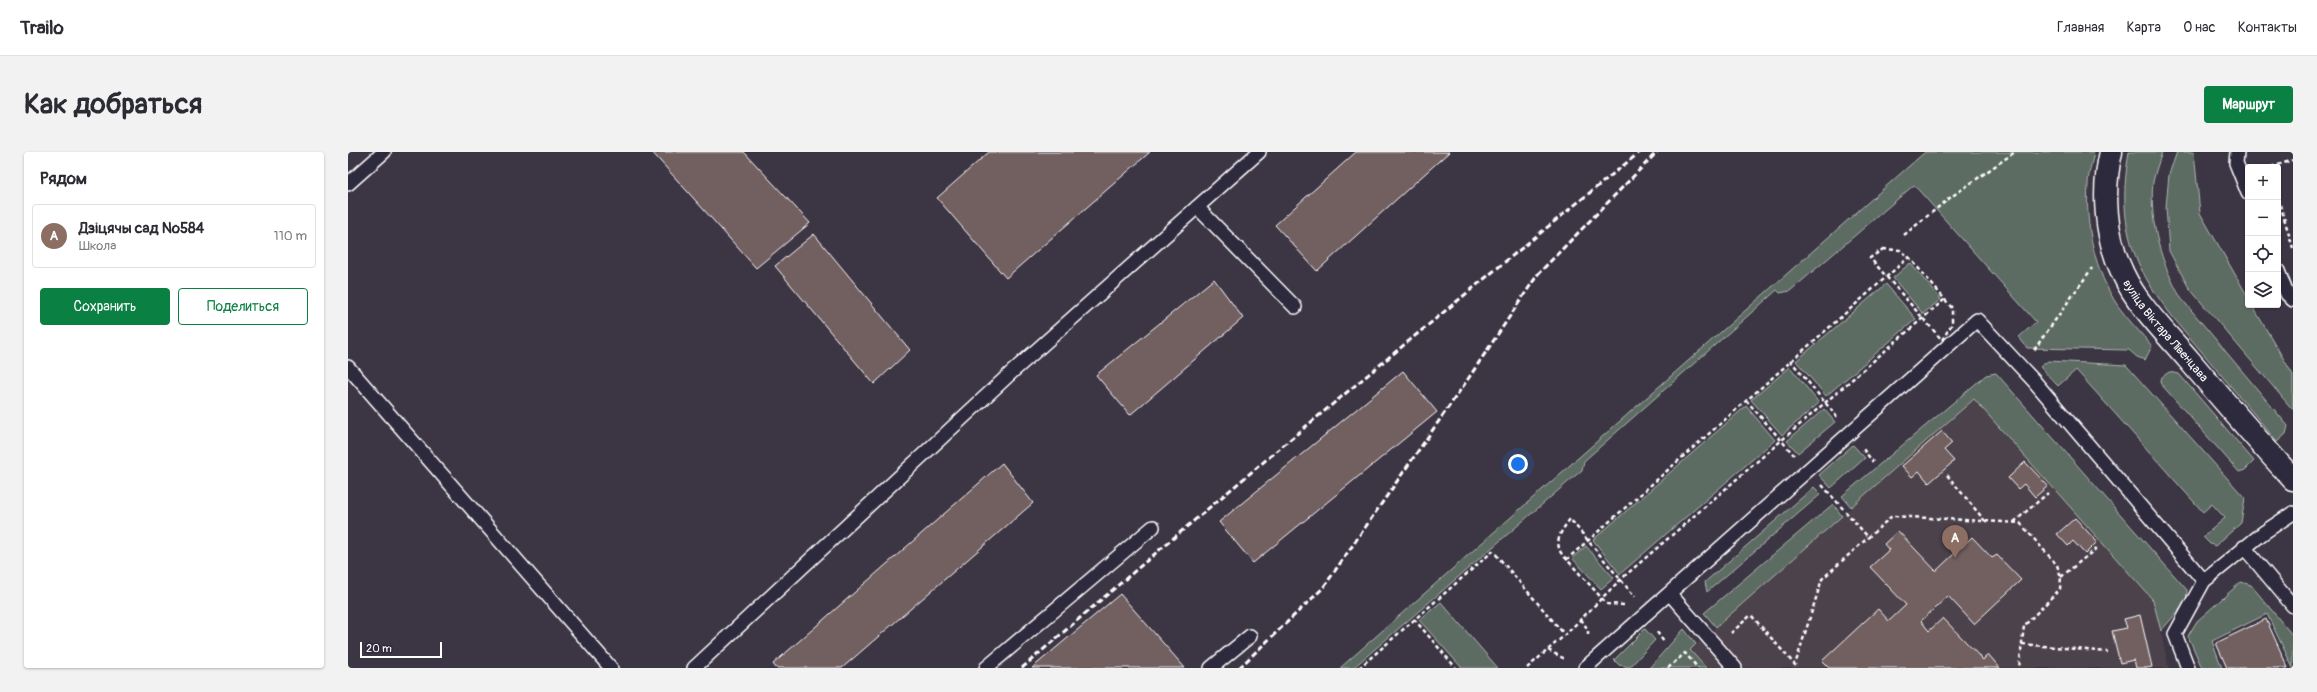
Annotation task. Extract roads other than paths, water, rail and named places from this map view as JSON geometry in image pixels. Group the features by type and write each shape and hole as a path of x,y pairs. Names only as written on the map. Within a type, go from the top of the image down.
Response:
{"street":[{"name":"вуліца Віктара Лівенцава","path":"2111,152 2107,186 2108,224 2111,242 2123,275 2150,314 2293,479"}],"lane":[{"path":"348,184 384,152"},
{"path":"694,668 1012,372 1259,152"},
{"path":"2237,152 2236,163 2245,186"},
{"path":"1197,207 1295,307"},
{"path":"2278,272 2287,294 2293,300"},
{"path":"1585,668 1977,320 2034,381 2204,581"},
{"path":"348,368 611,668"},
{"path":"2188,668 2175,634 2204,581 2244,547 2293,513"},
{"path":"986,668 1153,527"},
{"path":"2244,547 2293,606"},
{"path":"1670,594 1735,668"},
{"path":"1211,668 1250,636"}],"railway":[{"path":"1022,668 1329,407 1640,152"},
{"path":"1239,668 1323,588 1468,379 1538,274 1657,152"}],"place":[{"name":"Дзіцячы сад №584","path":"1955,558"}]}
